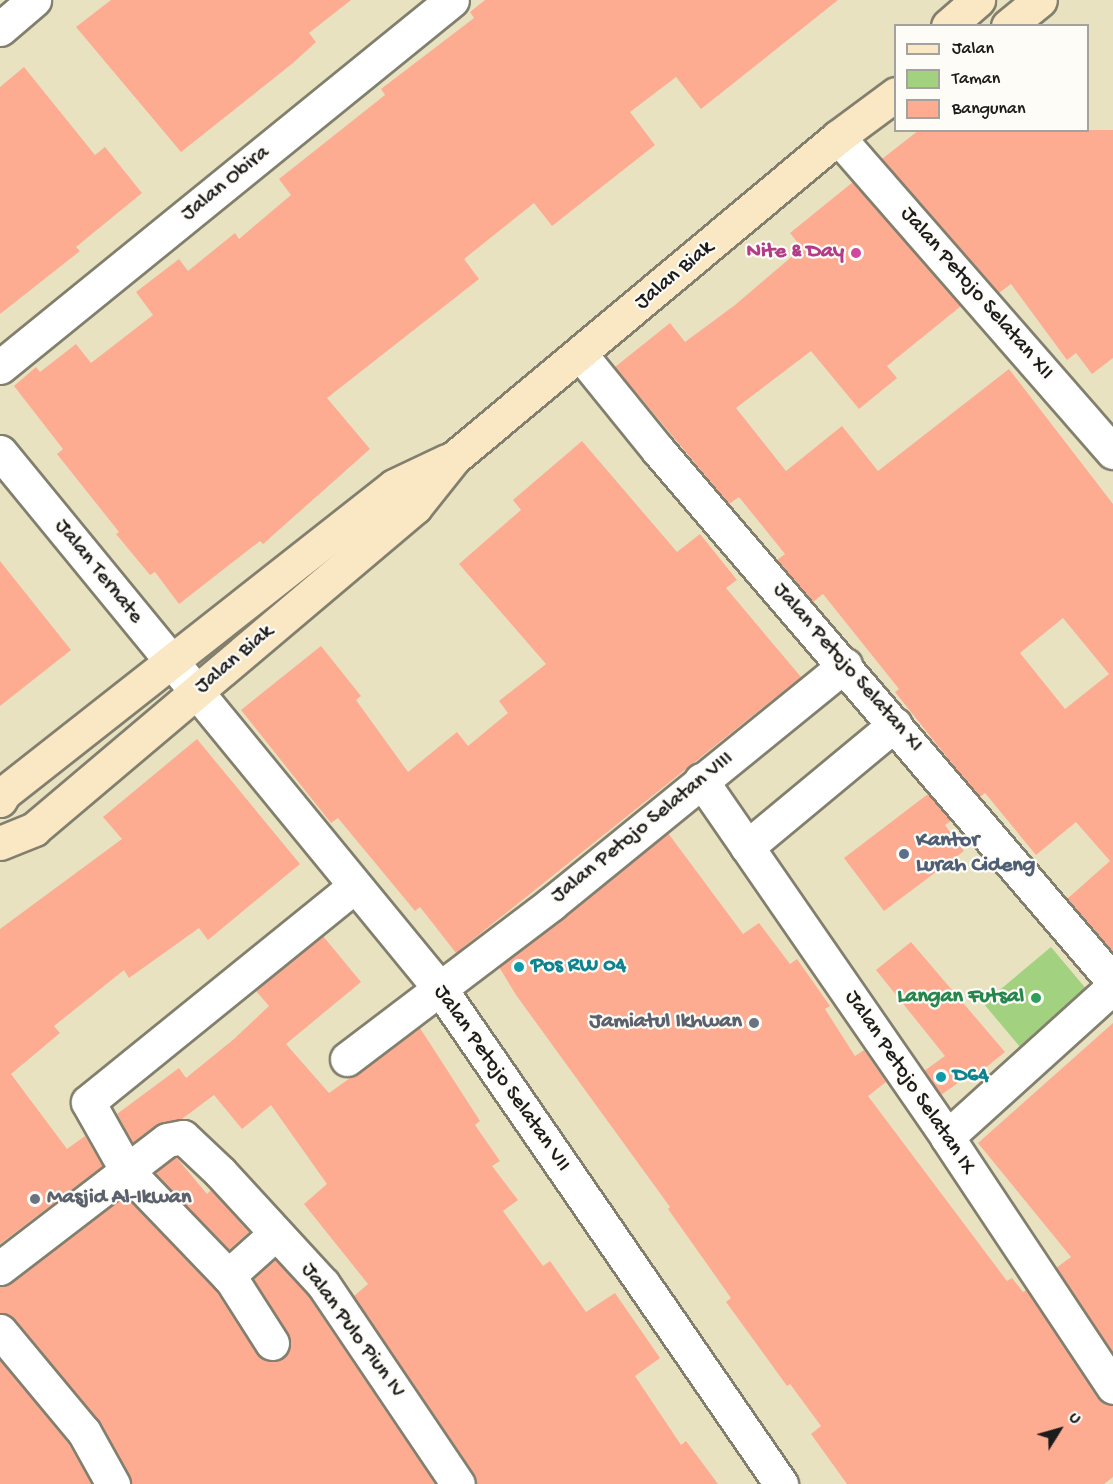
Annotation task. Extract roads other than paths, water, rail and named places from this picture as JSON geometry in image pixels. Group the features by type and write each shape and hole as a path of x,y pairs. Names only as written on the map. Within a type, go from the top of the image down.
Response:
{"main road":[{"path":"950,24 978,0"},
{"path":"1010,24 1040,0"},
{"name":"Jalan Biak","path":"0,843 34,828 415,507 454,458 581,355 838,137 894,95"},
{"name":"Jalan Biak","path":"0,800 4,793 394,486 454,458"}],"street":[{"path":"0,29 34,0"},
{"name":"Jalan Obira","path":"0,367 452,0"},
{"name":"Jalan Petojo Selatan XII","path":"838,137 1113,452"},
{"name":"Jalan Petojo Selatan XI","path":"581,355 658,450 845,665 1113,981"},
{"name":"Jalan Ternate","path":"0,452 196,692"},
{"name":"Jalan Petojo Selatan VIII","path":"347,1059 441,990 845,665"},
{"name":"Jalan Petojo Selatan VII","path":"196,692 441,990 781,1484"},
{"path":"747,847 895,724"},
{"name":"Jalan Petojo Selatan IX","path":"701,780 947,1137 1113,1387"},
{"path":"272,1343 228,1276 127,1171 87,1102 355,886"},
{"path":"947,1137 1113,987"},
{"name":"Jalan Pulo Piun IV","path":"127,1171 167,1140 183,1137 220,1172 323,1284 459,1484"},
{"path":"0,1268 127,1171"},
{"path":"228,1276 275,1234"},
{"path":"0,1331 84,1432 113,1484"}],"place":[{"name":"Nite & Day","path":"856,253"},
{"name":"Kantor Lurah Cideng","path":"904,854"},
{"name":"Pos RW 04","path":"519,967"},
{"name":"Langan Futsal","path":"1036,998"},
{"name":"Jamiatul Ikhwan","path":"754,1023"},
{"name":"D64","path":"941,1077"},
{"name":"Masjid Al-Ikwan","path":"35,1199"}]}
